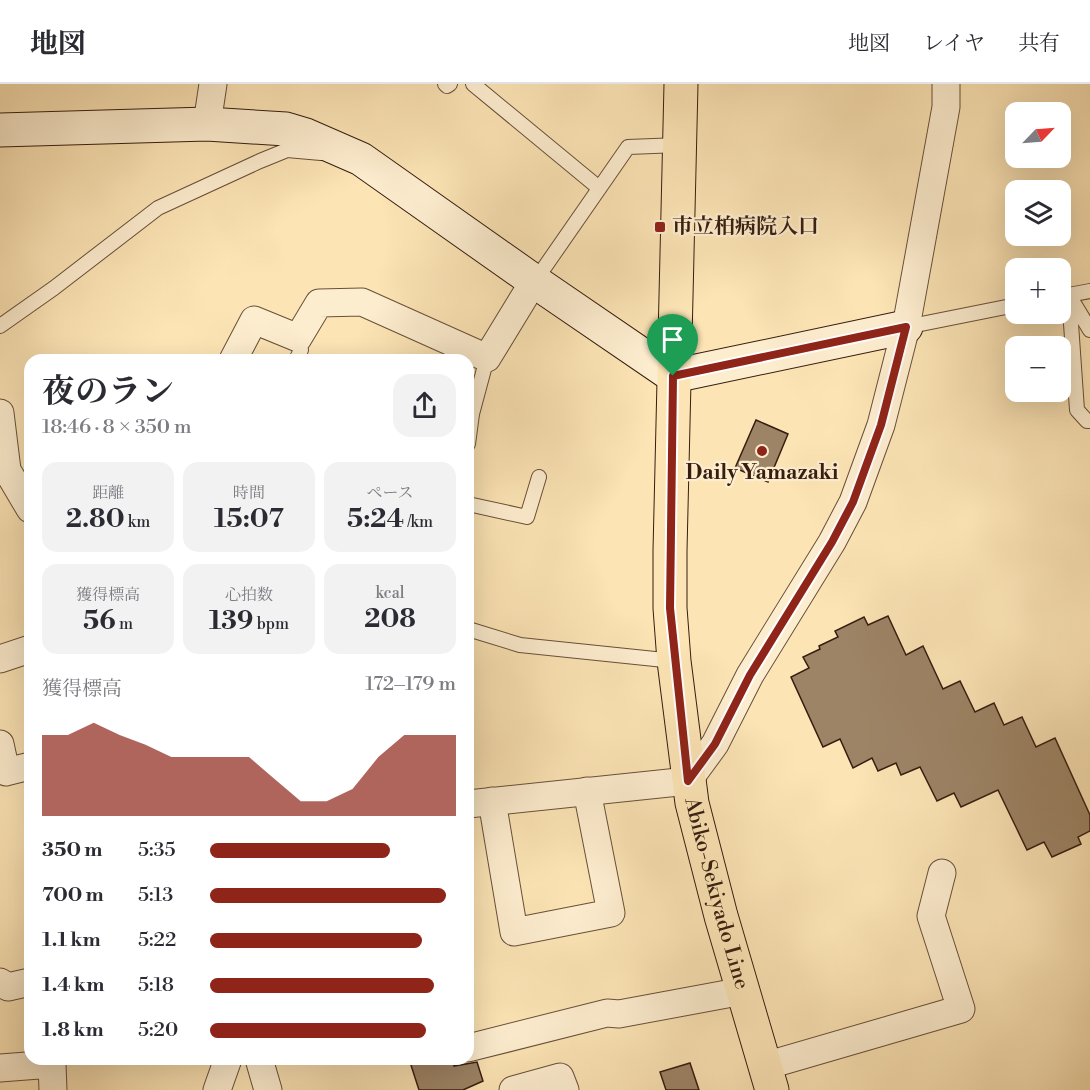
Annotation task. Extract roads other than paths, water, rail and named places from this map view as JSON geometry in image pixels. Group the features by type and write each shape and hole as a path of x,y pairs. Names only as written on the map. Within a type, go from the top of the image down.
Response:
{"main road":[{"name":"Abiko-Sekiyado Line","path":"681,84 670,551 670,608 674,661 688,781 721,916 768,1078"}],"street":[{"path":"207,124 213,84"},
{"path":"587,791 611,913 514,933 480,803 587,791 688,781 715,744 750,675 832,542 853,502 881,425 906,327 946,107 946,84"},
{"path":"0,130 207,124 286,129 306,135 356,156 673,376 906,327"},
{"path":"236,354 254,320 297,349 319,303 362,302 487,358 534,281"},
{"path":"1,431 4,472 24,500"},
{"path":"0,659 24,651"},
{"path":"0,744 6,772 24,768"},
{"path":"768,1078 961,1009 931,916 942,873"},
{"path":"0,982 8,987 24,983"},
{"path":"474,1046 608,1013 619,1014 743,991"},
{"path":"0,1068 38,1065"},
{"path":"51,1065 52,1090"},
{"path":"217,1090 226,1065"},
{"path":"260,1065 268,1090"},
{"path":"513,1090 560,1077 566,1090"}],"lane":[{"path":"445,84 447,86 450,84"},
{"path":"473,84 600,188"},
{"path":"534,281 628,147 679,145"},
{"path":"0,326 54,288 158,208 287,150 356,156"},
{"path":"1071,295 1090,291"},
{"path":"1071,304 1090,330"},
{"path":"906,327 1005,307"},
{"path":"1068,324 1077,410 1087,421 1090,421"},
{"path":"474,407 487,358"},
{"path":"474,505 527,517 539,477"},
{"path":"474,632 520,645 674,661"}],"place":[{"name":"市立柏病院入口","path":"660,227"},
{"name":"Daily Yamazaki","path":"762,451"}]}
